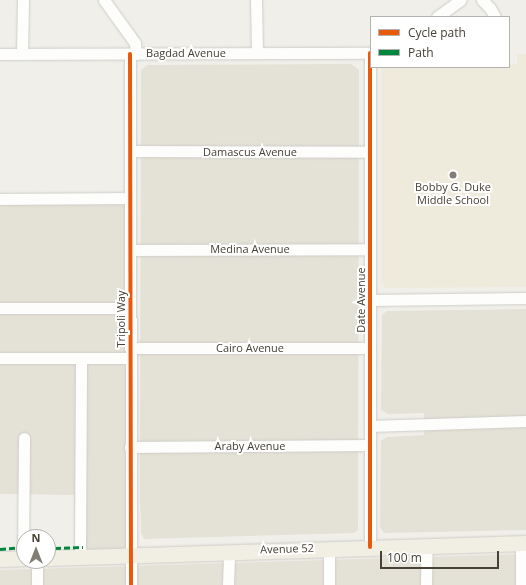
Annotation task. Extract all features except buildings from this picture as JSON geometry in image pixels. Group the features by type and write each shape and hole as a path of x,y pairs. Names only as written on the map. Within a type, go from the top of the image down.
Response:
{"main road":[{"name":"Avenue 52","path":"56,558 229,551 524,543"},
{"path":"0,559 16,559"}],"street":[{"path":"22,54 23,0"},
{"name":"Tripoli Way","path":"104,0 135,43 133,54 130,151 131,585"},
{"path":"256,0 258,53"},
{"path":"438,16 460,0"},
{"path":"482,0 490,8 494,16"},
{"name":"Bagdad Avenue","path":"0,54 370,53"},
{"name":"Date Avenue","path":"370,53 370,547"},
{"name":"Damascus Avenue","path":"130,151 370,152"},
{"path":"0,198 130,198"},
{"name":"Medina Avenue","path":"130,250 370,249"},
{"path":"370,300 526,298"},
{"path":"0,308 130,308"},
{"name":"Cairo Avenue","path":"0,358 81,358 130,353 370,348"},
{"path":"80,557 81,358"},
{"path":"370,426 526,421"},
{"path":"24,438 27,529"},
{"name":"Araby Avenue","path":"130,447 370,445"},
{"path":"521,585 524,543"},
{"path":"426,585 427,546"},
{"path":"329,585 330,548"},
{"path":"228,585 229,551"},
{"path":"31,569 37,585"}],"shaded area":[{"name":"Bobby G. Duke Middle School","path":"517,54 526,54 526,287 386,288 381,282 381,68 510,68 510,64 517,64"},
{"path":"351,64 359,70 358,530 353,533 144,539 141,533 140,496 141,70 147,65"},
{"path":"0,200 128,200 128,305 0,306"},
{"path":"526,309 526,530 384,533 380,527 381,441 387,437 424,435 424,413 388,414 381,410 382,315 387,311"},
{"path":"0,310 128,310 128,554 76,555 74,495 0,494"},
{"path":"526,554 526,585 0,585 0,570"}],"marked path":[{"path":"56,548 83,547"},
{"path":"0,549 16,548"}],"cycle path":[{"path":"370,53 370,547"},
{"path":"130,54 131,585"}],"place":[{"name":"Bobby G. Duke Middle School","path":"453,175"}]}
